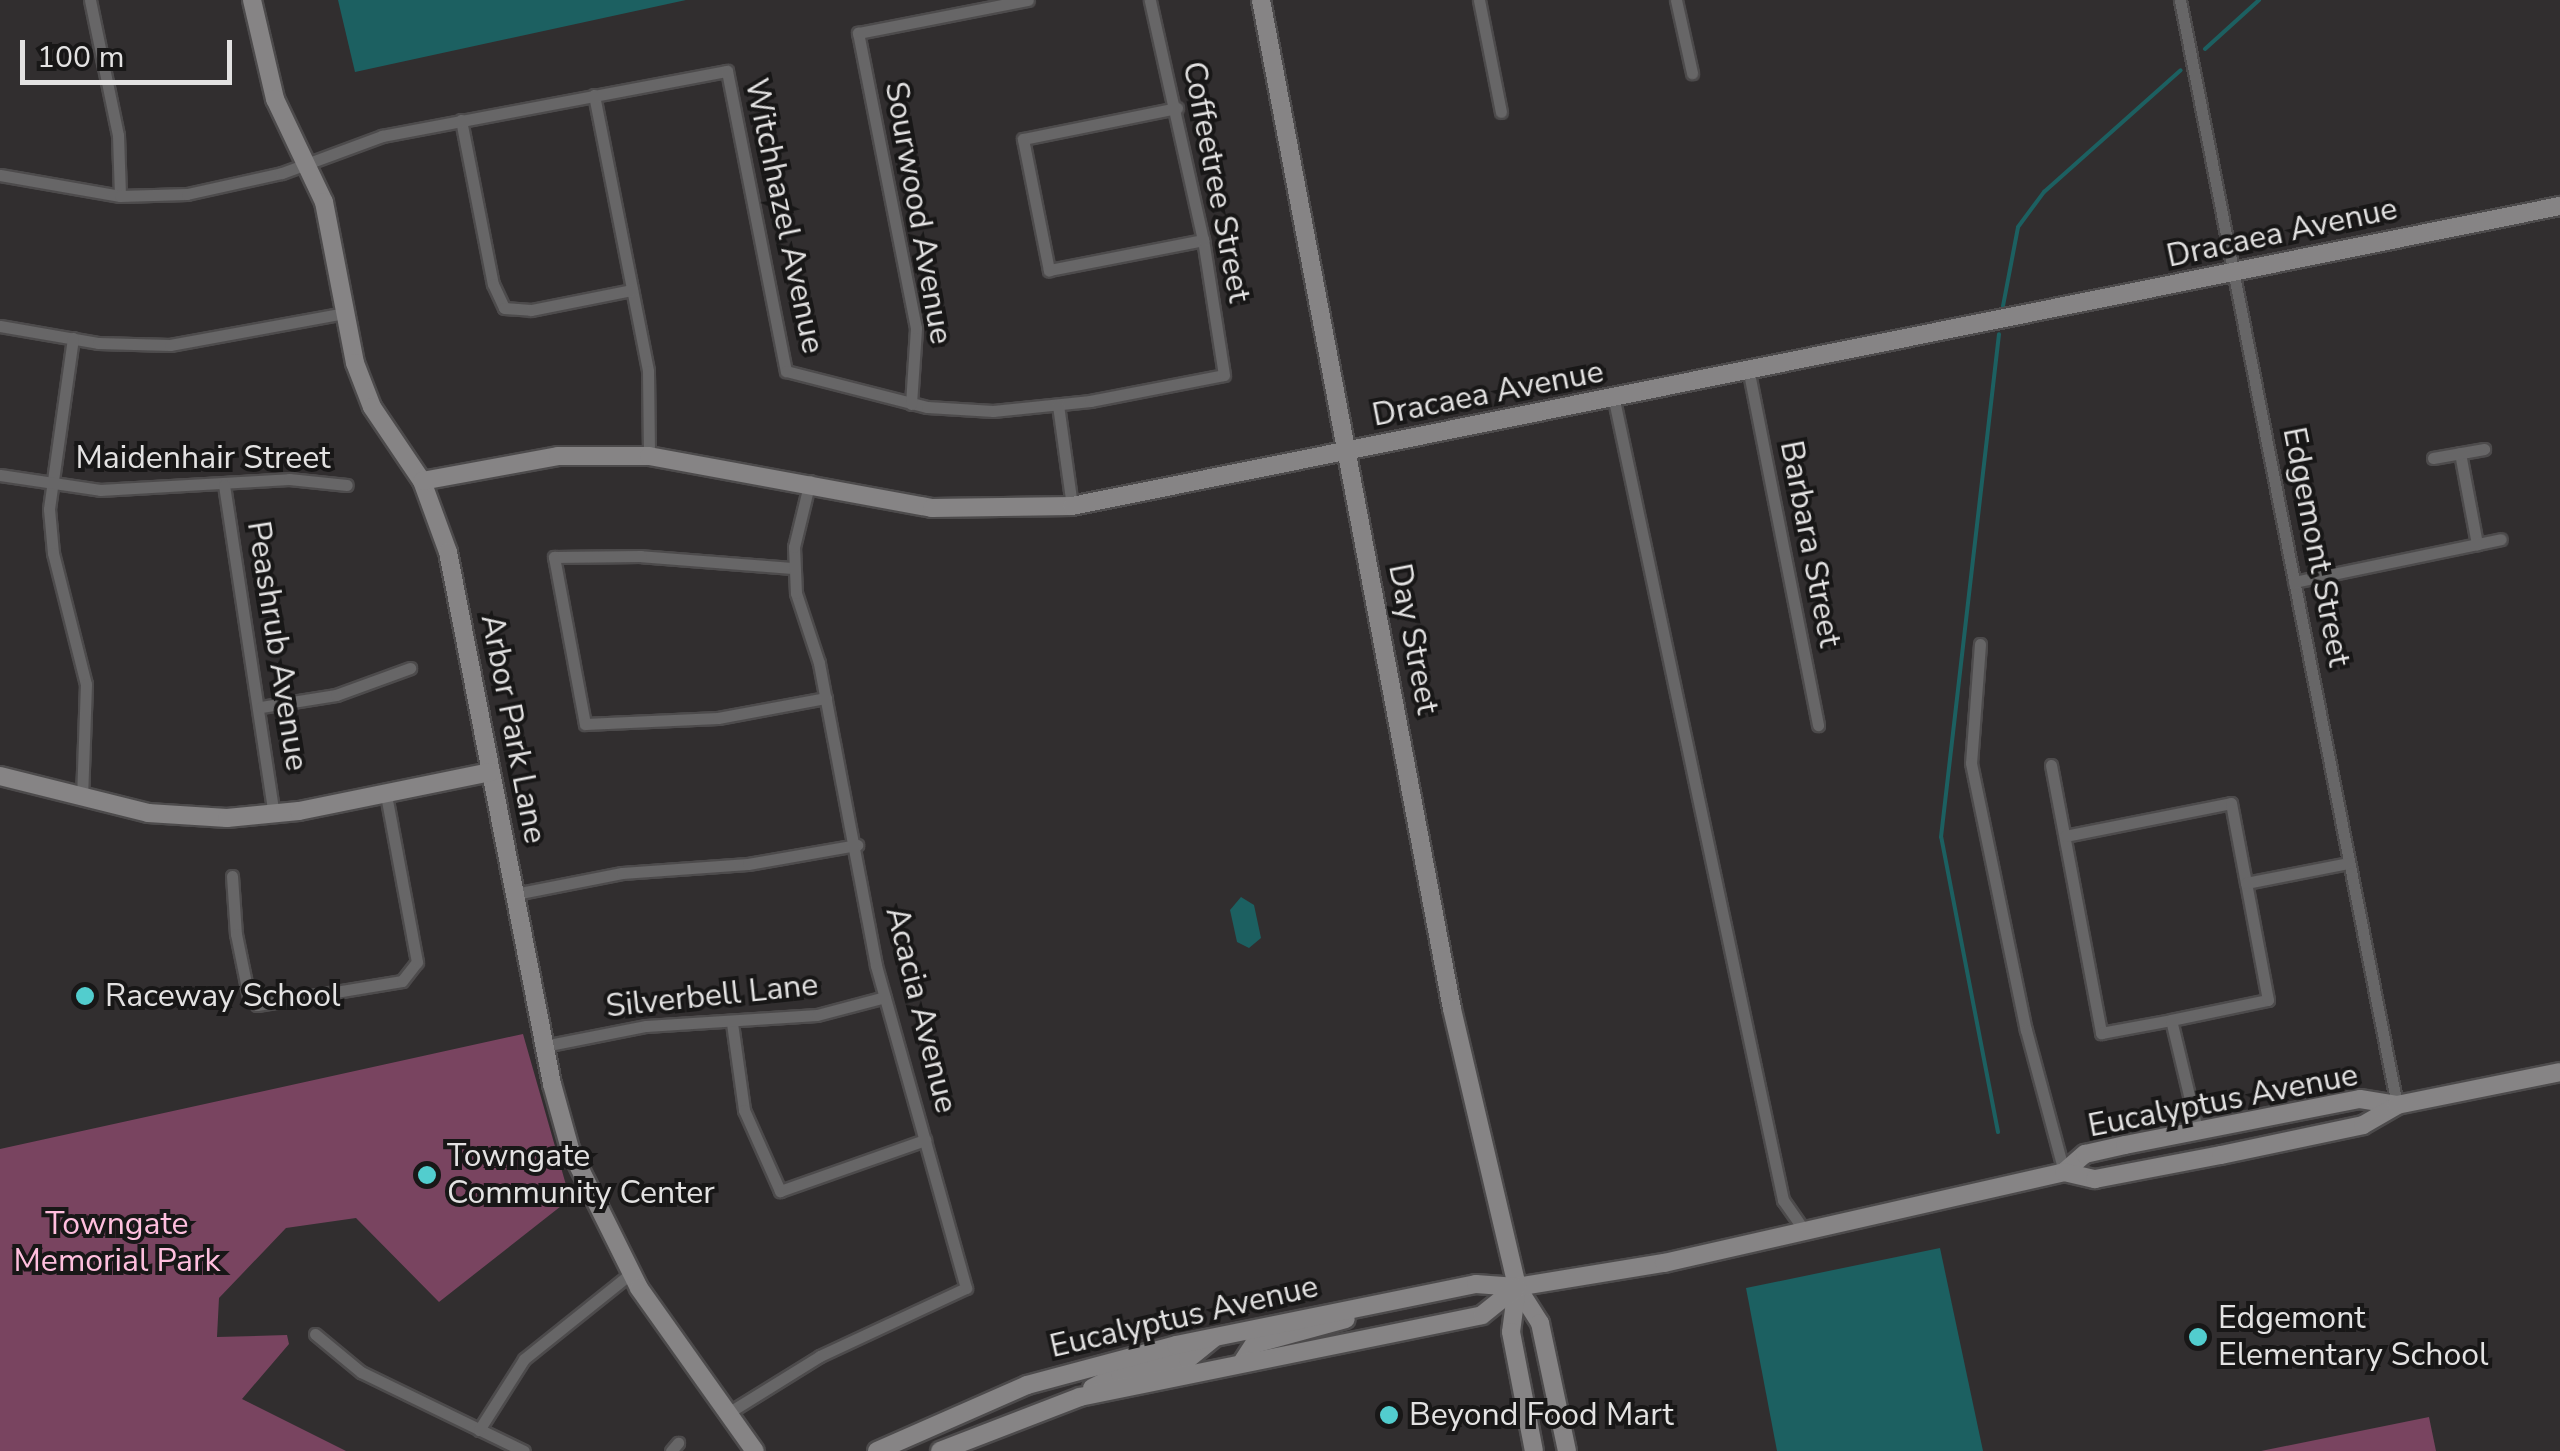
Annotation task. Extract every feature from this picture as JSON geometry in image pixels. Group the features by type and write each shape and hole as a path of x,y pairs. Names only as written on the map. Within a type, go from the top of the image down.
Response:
{"main road":[{"name":"Arbor Park Lane","path":"252,0 275,99 324,202 344,313 372,407 422,481 448,552 544,1046 570,1149 630,1274 755,1451"},
{"name":"Day Street","path":"1261,0 1452,1009 1517,1287 1540,1323 1568,1451"},
{"name":"Dracaea Avenue","path":"422,481 558,456 650,456 810,481 932,508 1072,506 1749,374 2560,206"},
{"path":"0,776 82,797 183,816 274,814 491,772"},
{"name":"Eucalyptus Avenue","path":"877,1451 1027,1386 1216,1337 1476,1284 1517,1287 1664,1263 2064,1172 2095,1179 2210,1157 2363,1126 2397,1105 2560,1072"},
{"name":"Eucalyptus Avenue","path":"2064,1172 2085,1154 2360,1099 2397,1105"},
{"name":"Day Street","path":"1517,1287 1511,1332 1534,1451"},
{"name":"Eucalyptus Avenue","path":"940,1451 1080,1397 1482,1314 1517,1287"},
{"path":"1243,1362 1254,1344 1325,1328 1378,1304"},
{"path":"1080,1397 1120,1374 1188,1359 1216,1337"}],"street":[{"path":"90,0 118,135 120,196"},
{"name":"Sourwood Avenue","path":"911,404 916,328 858,32 1028,0"},
{"name":"Coffeetree Street","path":"1150,0 1177,108 1224,375"},
{"path":"1479,0 1501,112"},
{"path":"1676,0 1692,74"},
{"name":"Edgemont Street","path":"2180,0 2397,1105"},
{"name":"Witchhazel Avenue","path":"0,175 120,196 186,194 307,163 356,143 727,71 786,370 911,404 993,411 1058,405 1224,375"},
{"path":"594,96 651,390 650,456"},
{"path":"1177,108 1023,139 1049,270 1203,240"},
{"path":"461,120 493,284 504,308 531,310 632,290"},
{"path":"0,326 73,338 170,345 344,313"},
{"path":"73,338 52,484 53,552 86,684 82,797"},
{"name":"Barbara Street","path":"1749,374 1818,724"},
{"path":"1614,400 1783,1200 1804,1230"},
{"path":"1058,405 1072,506"},
{"path":"2433,458 2484,448"},
{"path":"2460,453 2476,544"},
{"name":"Maidenhair Street","path":"0,475 52,484 132,490 224,486 289,478 347,485"},
{"name":"Acacia Avenue","path":"728,1414 820,1356 966,1288 885,997 826,698 792,568 810,481"},
{"name":"Peashrub Avenue","path":"224,486 261,708 274,814"},
{"path":"2294,582 2500,539"},
{"path":"792,568 641,556 554,557 585,724 718,718 826,698"},
{"path":"1980,644 1971,763 2026,1030 2064,1172"},
{"path":"261,708 336,696 410,668"},
{"path":"2052,765 2101,1033 2268,1000 2231,804 2066,836"},
{"path":"232,876 236,934 248,994 257,1005 402,981 417,962 386,794"},
{"path":"515,894 622,872 748,864 857,845"},
{"path":"2246,883 2349,863"},
{"name":"Silverbell Lane","path":"544,1046 646,1026 816,1015 885,997"},
{"path":"2172,1020 2198,1133"},
{"path":"732,1023 744,1110 780,1191 925,1140"},
{"path":"480,1430 524,1358 630,1274"},
{"path":"314,1334 361,1372 524,1451"}],"green space":[{"name":"Towngate Memorial Park","path":"523,1034 570,1199 439,1302 356,1218 286,1228 219,1298 217,1337 287,1335 289,1344 242,1399 346,1451 0,1451 0,1149"},
{"path":"2429,1417 2436,1451 2261,1451"}],"water":[{"path":"338,0 686,0 355,72"},
{"path":"1241,897 1254,905 1261,938 1249,948 1237,942 1230,910"},
{"path":"1940,1248 1983,1451 1777,1451 1746,1288"}],"waterway":[{"path":"2205,49 2259,0"},
{"path":"2003,306 2018,227 2044,192 2181,70"},
{"path":"1998,1132 1941,837 1999,334"}],"place":[{"name":"Raceway School","path":"85,996"},
{"name":"Towngate Community Center","path":"427,1175"},
{"name":"Edgemont Elementary School","path":"2198,1337"},
{"name":"Beyond Food Mart","path":"1389,1415"}]}
